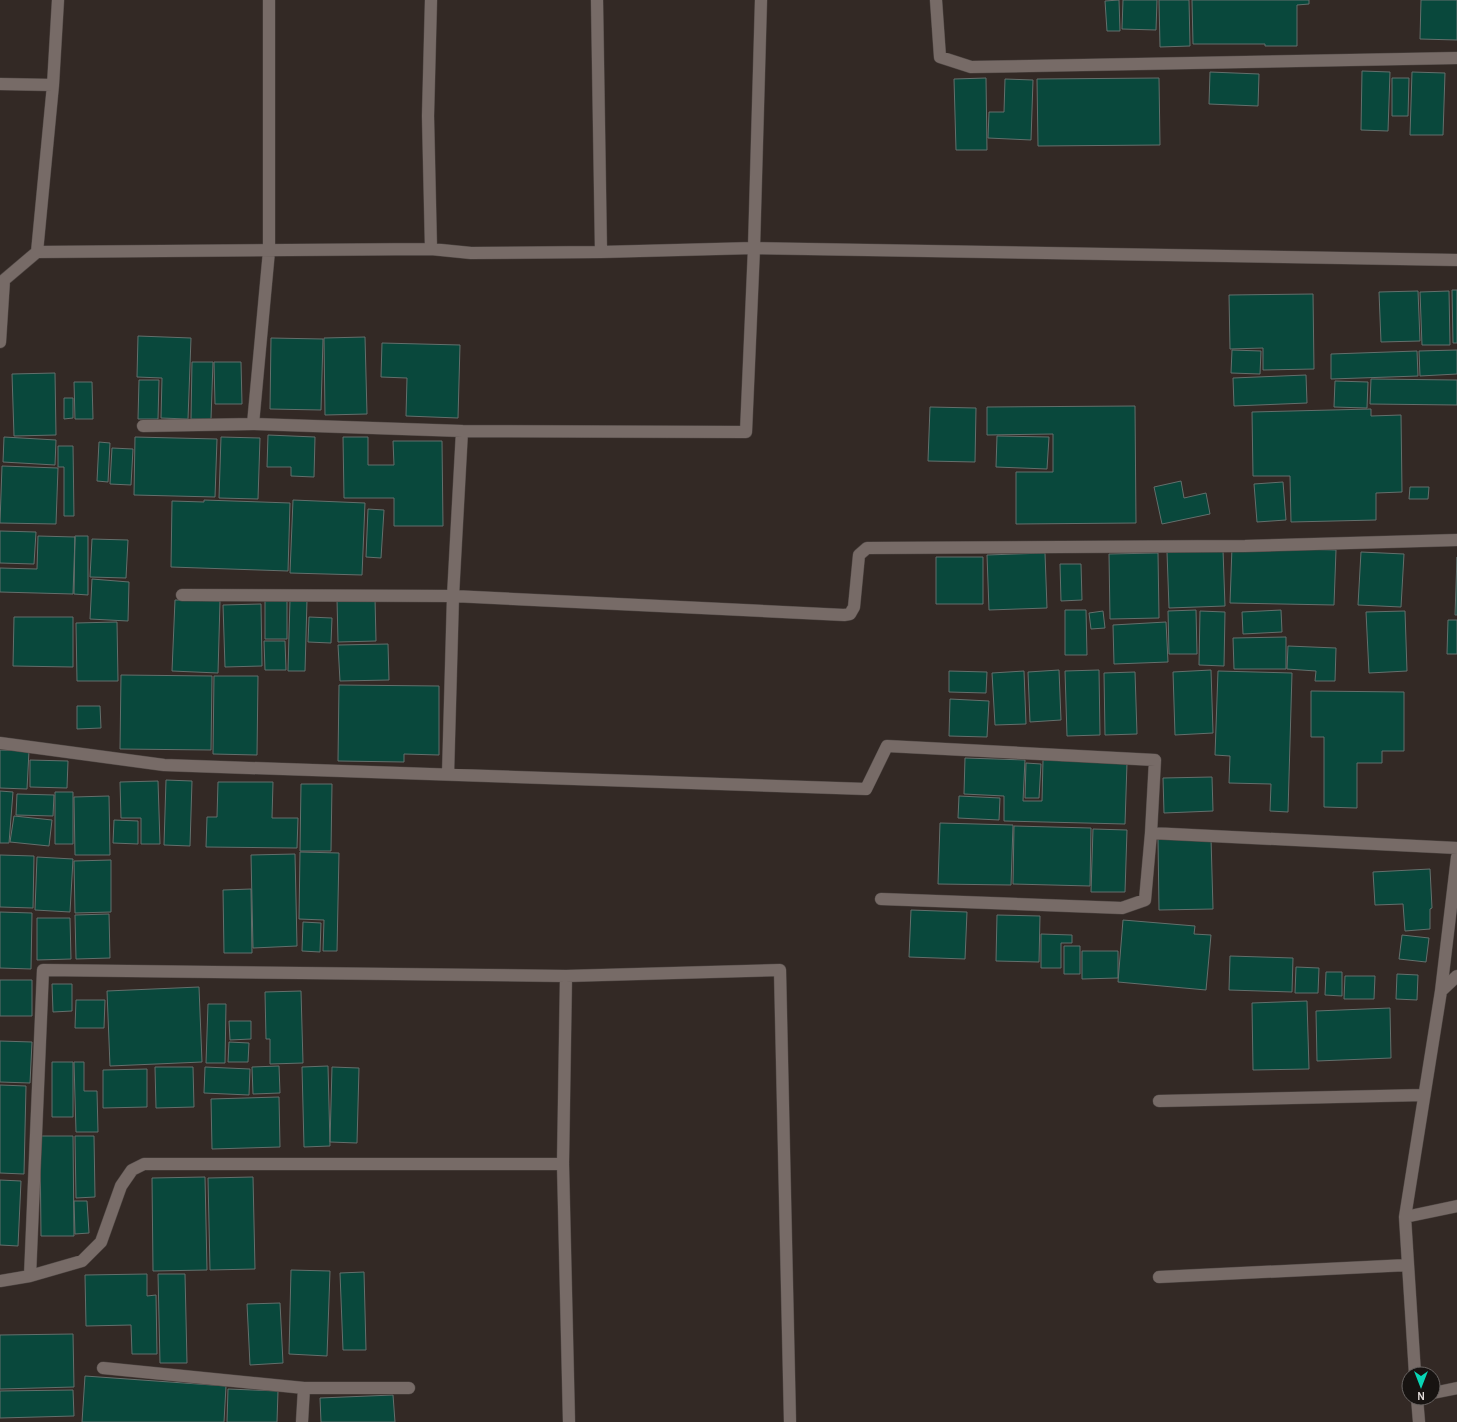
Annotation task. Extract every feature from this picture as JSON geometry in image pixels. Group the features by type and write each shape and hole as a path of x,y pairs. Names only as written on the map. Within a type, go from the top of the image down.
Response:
{"street":[{"path":"37,252 53,85 58,0"},
{"path":"253,424 269,251 270,0"},
{"path":"431,0 428,116 431,249"},
{"path":"597,0 601,252"},
{"path":"143,426 253,424 462,431 746,432 754,248 761,0"},
{"path":"936,0 940,57 972,67 1457,58"},
{"path":"0,84 53,85"},
{"path":"0,342 2,279 37,252 431,249 471,253 601,252 754,248 1457,260"},
{"path":"448,775 454,596 462,431"},
{"path":"182,595 454,596 844,615 850,614 854,606 859,555 867,548 1237,546 1457,540"},
{"path":"0,743 164,765 866,789 888,746 1155,760 1151,833 1145,900 1122,908 881,899"},
{"path":"1151,833 1457,848"},
{"path":"1414,1366 1405,1217 1441,991 1457,858"},
{"path":"30,1276 43,970 566,976 780,970 790,1422"},
{"path":"566,976 563,1164 569,1422"},
{"path":"1441,991 1457,976"},
{"path":"1158,1101 1424,1095"},
{"path":"0,1281 30,1276 82,1261 101,1242 125,1180 132,1170 144,1164 563,1164"},
{"path":"1405,1217 1457,1206"},
{"path":"1158,1277 1408,1265"},
{"path":"103,1368 304,1388 408,1388"},
{"path":"302,1422 304,1388"},
{"path":"1441,1391 1457,1388"},
{"path":"1418,1406 1419,1422"}],"building":[{"path":"1119,0 1120,31 1107,31 1105,1"},
{"path":"1123,0 1157,0 1156,30 1122,29"},
{"path":"1159,0 1189,0 1190,46 1160,47"},
{"path":"1192,0 1309,0 1309,4 1297,5 1297,46 1265,46 1265,44 1193,44"},
{"path":"1421,0 1457,0 1457,40 1420,39"},
{"path":"1362,71 1390,72 1388,131 1361,130"},
{"path":"1210,72 1259,74 1258,106 1209,104"},
{"path":"1412,72 1445,73 1443,135 1410,135"},
{"path":"986,78 987,150 956,150 954,79"},
{"path":"1159,78 1160,145 1038,146 1037,79"},
{"path":"1392,78 1409,78 1408,116 1392,116"},
{"path":"1005,79 1033,80 1031,140 988,138 989,112 1004,112"},
{"path":"1452,290 1457,290 1457,343 1453,343"},
{"path":"1418,291 1420,341 1381,342 1379,292"},
{"path":"1449,291 1450,345 1422,345 1420,292"},
{"path":"1313,294 1314,369 1263,370 1263,348 1230,349 1229,295"},
{"path":"138,336 191,338 188,419 161,418 162,378 137,377"},
{"path":"365,337 367,414 325,415 324,338"},
{"path":"271,338 323,339 321,410 270,409"},
{"path":"382,343 460,345 458,418 406,416 407,378 381,377"},
{"path":"1232,350 1261,351 1260,374 1231,373"},
{"path":"1457,350 1457,374 1420,376 1419,351"},
{"path":"1417,351 1418,376 1331,379 1331,354"},
{"path":"192,362 213,362 211,419 191,419"},
{"path":"214,362 241,362 242,404 215,404"},
{"path":"55,373 56,435 14,436 12,374"},
{"path":"1306,375 1307,403 1234,406 1233,378"},
{"path":"1371,379 1457,380 1457,405 1370,404"},
{"path":"139,380 159,380 158,419 138,419"},
{"path":"1335,381 1368,382 1367,408 1334,407"},
{"path":"74,382 92,382 93,419 75,419"},
{"path":"64,398 73,398 73,418 64,419"},
{"path":"1135,406 1136,523 1016,524 1016,472 1053,472 1053,434 987,435 987,407"},
{"path":"930,407 976,408 975,462 928,461"},
{"path":"1371,409 1371,416 1401,415 1402,492 1376,493 1376,520 1291,522 1290,476 1253,476 1252,412"},
{"path":"268,435 315,437 314,477 291,476 291,467 267,467"},
{"path":"997,436 1049,437 1047,469 996,467"},
{"path":"4,437 56,440 55,465 3,462"},
{"path":"135,437 217,439 215,497 134,495"},
{"path":"221,437 260,438 258,499 219,498"},
{"path":"343,437 368,437 368,465 394,465 393,441 442,441 443,526 394,526 394,498 344,498"},
{"path":"99,442 110,443 108,482 97,481"},
{"path":"58,446 73,446 74,516 64,516 64,467 58,467"},
{"path":"112,448 133,449 131,485 110,484"},
{"path":"2,466 58,468 56,524 0,523"},
{"path":"1181,481 1184,498 1206,493 1210,514 1162,524 1154,487"},
{"path":"1283,482 1286,520 1257,522 1254,484"},
{"path":"1410,487 1429,487 1428,499 1409,499"},
{"path":"204,500 290,503 288,571 171,567 172,501 204,502"},
{"path":"293,500 365,503 362,575 290,573"},
{"path":"368,509 384,510 381,558 366,557"},
{"path":"0,531 36,532 34,564 0,563"},
{"path":"38,536 75,537 73,594 0,592 0,568 37,569"},
{"path":"75,536 88,536 88,595 74,594"},
{"path":"92,539 128,540 126,578 90,577"},
{"path":"1232,547 1336,550 1334,605 1230,603"},
{"path":"1223,550 1225,606 1169,608 1167,552"},
{"path":"1361,552 1404,554 1401,607 1358,605"},
{"path":"1045,553 1047,608 989,610 987,555"},
{"path":"1158,553 1159,618 1110,619 1109,554"},
{"path":"936,557 983,557 983,604 936,604"},
{"path":"1457,557 1457,615 1455,615"},
{"path":"1060,564 1081,564 1082,600 1061,601"},
{"path":"92,579 129,582 128,621 90,619"},
{"path":"265,598 287,599 287,639 265,639"},
{"path":"375,598 376,641 338,642 337,599"},
{"path":"175,600 220,601 218,673 172,671"},
{"path":"290,600 307,600 305,671 288,671"},
{"path":"261,604 262,666 225,667 223,605"},
{"path":"1065,610 1086,610 1087,655 1065,655"},
{"path":"1196,610 1197,654 1169,654 1168,611"},
{"path":"1281,610 1282,632 1243,634 1242,612"},
{"path":"1103,611 1105,628 1091,629 1089,613"},
{"path":"1200,611 1225,612 1224,666 1199,665"},
{"path":"1405,611 1407,671 1369,673 1366,612"},
{"path":"14,617 73,617 73,667 13,666"},
{"path":"309,617 332,618 331,643 308,642"},
{"path":"1448,620 1457,620 1457,654 1447,654"},
{"path":"117,622 118,681 77,681 76,623"},
{"path":"1166,622 1168,662 1114,664 1113,625"},
{"path":"1286,637 1286,669 1234,669 1233,638"},
{"path":"264,641 285,641 286,670 265,670"},
{"path":"388,644 389,680 340,681 338,645"},
{"path":"1288,646 1336,648 1335,681 1315,681 1316,671 1287,669"},
{"path":"1059,670 1061,720 1030,722 1028,672"},
{"path":"1099,670 1100,735 1067,736 1065,671"},
{"path":"1211,670 1213,733 1175,735 1173,672"},
{"path":"949,671 987,672 986,693 949,692"},
{"path":"1024,671 1026,724 995,725 992,673"},
{"path":"1218,671 1292,673 1288,812 1270,811 1271,784 1229,783 1230,756 1215,755"},
{"path":"1135,672 1137,734 1105,735 1104,673"},
{"path":"121,675 212,676 211,750 120,749"},
{"path":"214,676 258,676 257,755 213,754"},
{"path":"339,685 439,686 439,755 404,754 404,762 338,761"},
{"path":"1311,691 1404,692 1404,751 1382,751 1382,763 1357,763 1357,808 1324,807 1324,737 1311,737"},
{"path":"950,699 989,701 987,737 949,736"},
{"path":"77,706 100,706 101,728 77,729"},
{"path":"0,750 29,751 27,789 0,788"},
{"path":"965,758 1025,760 1023,801 1042,801 1043,760 1127,763 1125,824 1004,821 1004,796 964,794"},
{"path":"30,760 68,761 67,788 30,787"},
{"path":"1026,763 1041,764 1039,798 1025,798"},
{"path":"1212,777 1213,811 1164,813 1163,778"},
{"path":"166,780 192,781 190,846 164,845"},
{"path":"158,781 160,844 141,844 141,818 121,818 120,782"},
{"path":"218,782 273,782 272,818 298,818 297,848 206,847 207,817 217,817"},
{"path":"301,784 332,784 331,851 300,851"},
{"path":"0,791 13,792 9,843 0,843"},
{"path":"55,792 73,792 73,844 55,844"},
{"path":"17,794 54,795 53,816 16,815"},
{"path":"109,796 110,855 75,855 74,797"},
{"path":"959,796 1000,798 999,820 958,818"},
{"path":"14,816 52,820 49,846 10,842"},
{"path":"114,820 138,821 138,844 113,843"},
{"path":"940,823 1013,825 1011,885 938,884"},
{"path":"1014,826 1091,828 1090,886 1013,884"},
{"path":"1093,829 1127,830 1125,892 1091,892"},
{"path":"1211,838 1213,909 1159,910 1158,839"},
{"path":"300,852 339,853 337,951 323,951 324,920 299,919"},
{"path":"295,854 297,946 253,948 251,855"},
{"path":"0,855 34,856 33,908 0,907"},
{"path":"37,857 73,859 70,912 35,910"},
{"path":"111,860 111,912 75,913 74,861"},
{"path":"1430,869 1432,908 1430,909 1430,929 1405,931 1403,904 1375,905 1373,872"},
{"path":"251,889 252,953 224,953 223,890"},
{"path":"911,910 967,912 965,959 909,957"},
{"path":"0,912 32,913 31,969 0,968"},
{"path":"109,914 110,958 76,959 75,915"},
{"path":"997,915 1040,916 1039,962 996,961"},
{"path":"37,918 70,918 71,959 37,960"},
{"path":"1123,920 1195,926 1194,934 1211,935 1206,990 1118,982"},
{"path":"303,922 321,923 320,952 302,951"},
{"path":"1041,934 1072,935 1072,943 1061,943 1061,968 1041,968"},
{"path":"1402,935 1429,938 1426,962 1399,959"},
{"path":"1064,946 1080,946 1080,974 1064,974"},
{"path":"1082,951 1118,951 1118,978 1082,979"},
{"path":"1230,956 1293,958 1292,992 1229,990"},
{"path":"1296,967 1319,968 1318,993 1295,993"},
{"path":"1326,972 1342,972 1342,996 1325,995"},
{"path":"1397,974 1418,975 1417,1000 1396,999"},
{"path":"1345,976 1375,976 1374,999 1344,999"},
{"path":"0,980 32,980 32,1016 0,1016"},
{"path":"52,984 72,984 72,1011 53,1012"},
{"path":"199,987 202,1062 110,1066 107,991"},
{"path":"301,991 303,1063 270,1064 270,1039 266,1039 265,992"},
{"path":"76,1000 105,1000 104,1028 75,1028"},
{"path":"1307,1001 1309,1069 1253,1070 1252,1003"},
{"path":"208,1004 226,1004 225,1063 206,1063"},
{"path":"1390,1008 1391,1058 1317,1061 1316,1011"},
{"path":"229,1021 251,1021 251,1039 230,1040"},
{"path":"0,1041 32,1042 30,1083 0,1082"},
{"path":"229,1042 249,1043 248,1062 228,1062"},
{"path":"52,1062 73,1062 73,1117 52,1117"},
{"path":"74,1062 84,1062 84,1091 97,1091 98,1132 76,1132"},
{"path":"279,1066 280,1093 253,1094 252,1067"},
{"path":"328,1066 330,1146 304,1147 302,1067"},
{"path":"155,1067 193,1067 194,1107 156,1108"},
{"path":"205,1067 250,1069 249,1095 204,1093"},
{"path":"332,1067 359,1068 357,1143 330,1142"},
{"path":"147,1069 147,1107 103,1108 103,1070"},
{"path":"0,1085 26,1086 24,1174 0,1173"},
{"path":"279,1097 280,1147 212,1149 211,1099"},
{"path":"40,1136 73,1136 74,1236 41,1236"},
{"path":"75,1136 94,1136 95,1197 76,1198"},
{"path":"205,1177 207,1270 153,1271 152,1178"},
{"path":"253,1177 255,1269 210,1270 208,1178"},
{"path":"0,1180 21,1181 18,1246 0,1245"},
{"path":"74,1201 87,1201 89,1233 75,1234"},
{"path":"291,1270 330,1271 327,1356 289,1354"},
{"path":"364,1272 366,1350 343,1350 340,1273"},
{"path":"147,1274 147,1296 156,1295 157,1354 132,1354 131,1325 86,1326 85,1275"},
{"path":"158,1274 185,1274 187,1363 160,1363"},
{"path":"280,1303 283,1363 250,1365 247,1304"},
{"path":"73,1334 74,1387 0,1389 0,1335"},
{"path":"85,1376 226,1386 224,1422 82,1422"},
{"path":"228,1389 278,1391 277,1422 227,1422"},
{"path":"73,1390 74,1416 0,1418 0,1391"},
{"path":"393,1395 395,1422 321,1422 320,1398"}]}
